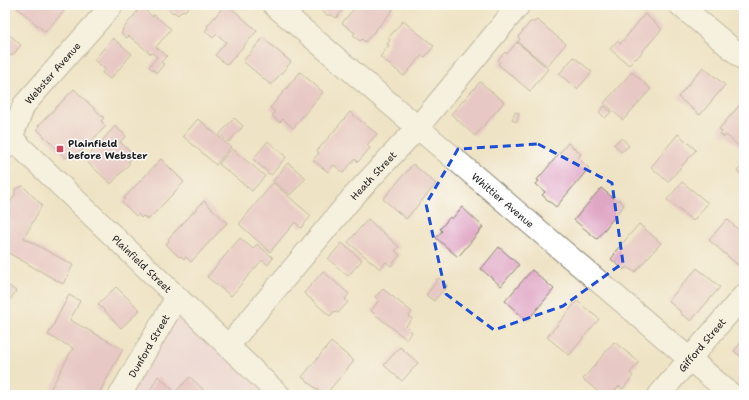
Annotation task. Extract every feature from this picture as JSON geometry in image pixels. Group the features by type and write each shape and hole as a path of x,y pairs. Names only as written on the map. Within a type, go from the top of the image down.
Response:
{"street":[{"name":"Webster Avenue","path":"7,139 24,105 112,5"},
{"name":"Whittier Avenue","path":"274,5 732,395"},
{"name":"Heath Street","path":"228,346 352,198 418,127 519,5"},
{"path":"680,5 744,59"},
{"name":"Plainfield Street","path":"7,139 177,297 279,395"},
{"name":"Gifford Street","path":"659,395 744,295"},
{"name":"Dunford Street","path":"120,395 177,297"}],"highlighted area":[{"path":"538,144 612,183 623,263 563,306 494,330 446,294 426,204 458,149"}],"shaded area":[{"path":"177,309 267,395 123,395"}],"building":[{"path":"14,5 64,5 67,8 45,32"},
{"path":"164,5 190,5 185,11 183,10 178,15 174,12 173,13"},
{"path":"225,5 228,5 257,31 227,65 215,55 226,42 217,34 213,38 205,31 208,27 207,26"},
{"path":"314,5 347,5 336,18 332,15 327,15"},
{"path":"357,5 395,5 392,9 393,10 365,42 362,39 360,41 353,35 355,33 342,23"},
{"path":"141,7 153,17 154,15 171,29 156,47 167,56 161,62 164,64 157,73 149,67 157,57 129,36 127,38 121,33"},
{"path":"645,14 662,29 629,65 610,49 617,41 620,44"},
{"path":"537,20 566,44 547,66 518,42 520,39 518,37 530,22"},
{"path":"403,21 434,46 425,57 422,55 404,76 380,57 389,45 387,44 390,40 388,38"},
{"path":"5,31 21,45 12,56 6,52 5,53"},
{"path":"113,38 132,54 110,79 102,73 105,69 94,60"},
{"path":"263,38 291,62 271,85 243,61"},
{"path":"517,42 548,69 530,91 498,64 500,62 498,60 505,52 507,54"},
{"path":"574,57 592,72 577,89 559,74"},
{"path":"703,67 725,85 700,115 678,97"},
{"path":"300,72 323,92 293,128 283,119 280,122 272,116 275,112 270,108"},
{"path":"632,72 651,89 623,120 604,103"},
{"path":"480,82 504,102 475,136 451,114"},
{"path":"74,89 104,118 101,121 106,126 75,158 70,154 66,158 37,129 39,127 38,126"},
{"path":"744,100 744,143 740,147 726,135 724,137 720,134 722,132 719,129"},
{"path":"604,106 611,112 605,118 599,112"},
{"path":"350,112 377,134 367,145 370,148 358,162 355,159 343,173 334,165 328,172 313,160 319,153 317,151"},
{"path":"515,112 519,113 517,122 512,120"},
{"path":"234,118 243,126 229,142 220,134"},
{"path":"198,119 231,147 216,165 183,136"},
{"path":"115,126 126,136 120,142 134,155 128,162 130,163 111,184 85,160"},
{"path":"678,134 696,150 668,182 651,167"},
{"path":"622,138 629,146 621,152 614,144"},
{"path":"268,141 286,157 271,175 253,159"},
{"path":"568,143 581,154 578,158 589,168 556,207 542,195 545,192 536,184 539,181 537,180"},
{"path":"232,149 265,176 252,191 219,164"},
{"path":"161,159 184,182 148,220 143,216 141,218 138,214 136,216 122,202 125,199 124,198"},
{"path":"288,163 306,178 290,195 273,181"},
{"path":"413,164 436,184 406,219 383,199"},
{"path":"744,164 744,177 737,171"},
{"path":"682,182 708,203 693,221 667,200"},
{"path":"273,183 311,216 301,228 295,222 270,252 239,224"},
{"path":"23,186 42,205 24,238 73,265 63,284 5,251 5,212 15,194 15,189"},
{"path":"601,188 617,201 618,199 624,205 597,239 574,220"},
{"path":"204,201 227,223 191,262 186,257 184,259 181,256 179,257 166,244 169,241 168,239"},
{"path":"462,207 483,227 458,257 436,238 442,231 440,229 450,217 452,219"},
{"path":"368,219 399,247 395,251 400,255 391,266 386,262 380,269 348,242"},
{"path":"727,219 744,235 744,258 738,265 709,240"},
{"path":"639,224 661,243 635,272 626,267 624,270 611,259 615,254 614,253"},
{"path":"240,238 253,249 257,244 273,258 268,265 262,260 231,296 207,277"},
{"path":"342,243 362,260 348,276 328,259"},
{"path":"499,247 519,265 501,286 481,269"},
{"path":"697,268 720,287 691,321 681,314 680,311 668,301"},
{"path":"532,270 554,289 527,321 505,301"},
{"path":"323,271 349,294 345,299 348,302 338,313 335,311 330,316 304,293"},
{"path":"439,278 447,286 434,301 426,295"},
{"path":"5,283 16,291 5,307"},
{"path":"116,287 140,310 121,328 98,304"},
{"path":"383,289 412,312 409,316 412,319 406,326 412,332 406,339 371,311 379,300 375,297"},
{"path":"69,295 80,301 70,320 123,349 98,395 48,394 73,348 48,335"},
{"path":"577,301 599,319 569,355 547,337"},
{"path":"744,339 744,359 734,351"},
{"path":"331,342 354,361 324,395 302,377"},
{"path":"614,342 639,362 630,373 633,376 623,389 619,386 611,395 602,395 583,379"},
{"path":"400,347 418,363 402,381 384,365"},
{"path":"158,376 175,392 190,377 209,395 148,395"}],"place":[{"name":"Plainfield before Webster","path":"60,149"}]}
